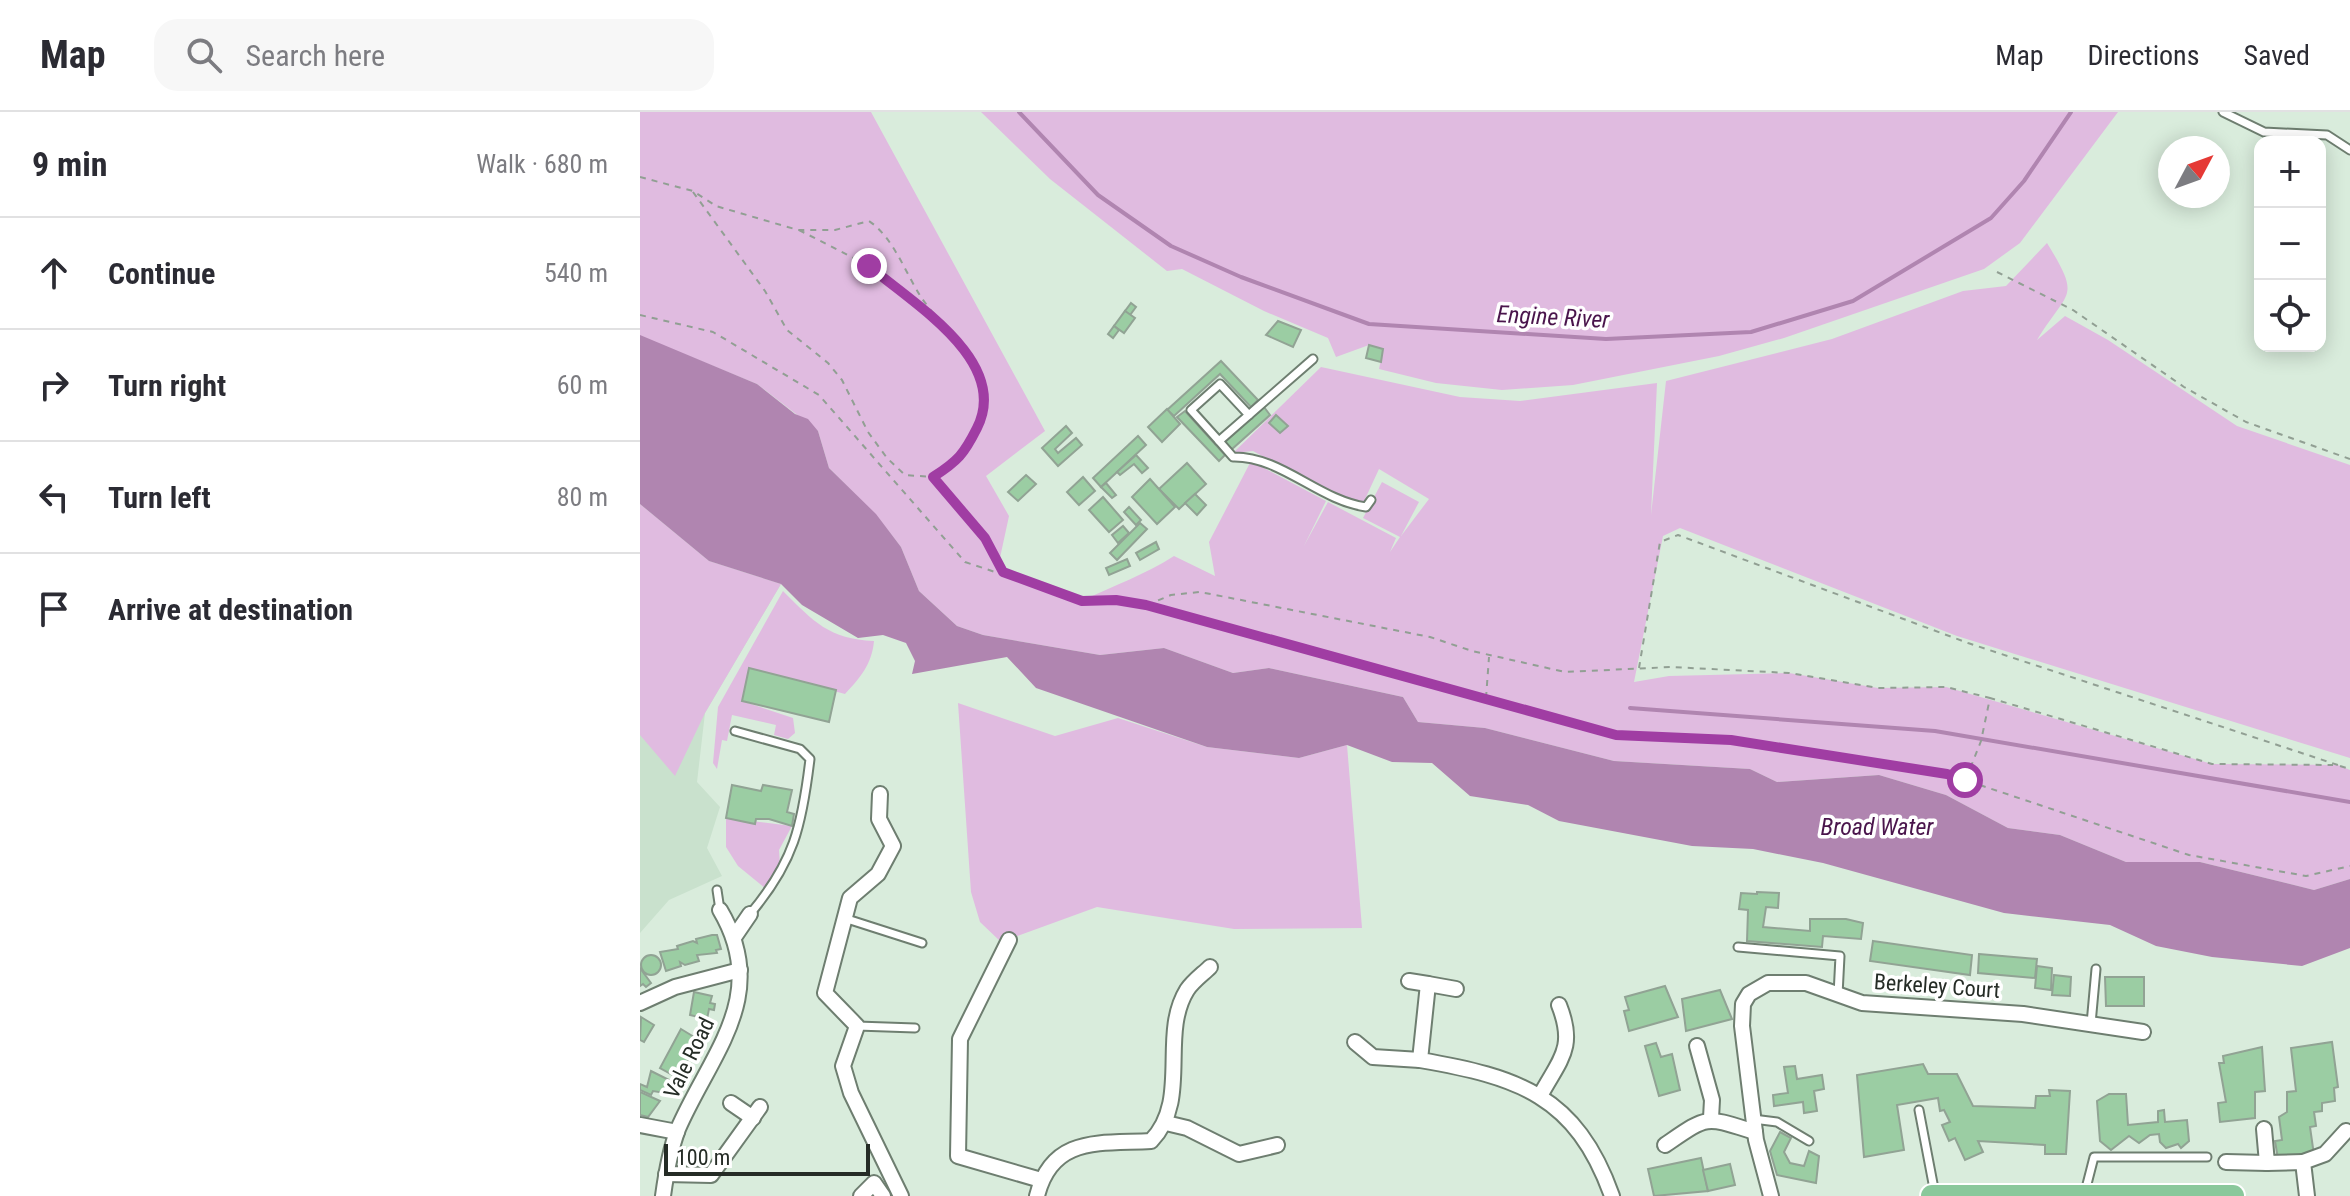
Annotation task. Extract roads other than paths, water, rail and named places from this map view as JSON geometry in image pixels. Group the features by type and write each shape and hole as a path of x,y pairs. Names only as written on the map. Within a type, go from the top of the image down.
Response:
{"main road":[{"path":"1934,1196 2233,1196"}],"street":[{"path":"880,794 879,819 893,846 878,874 850,898 825,993 857,1026 843,1066 851,1093 901,1196"},
{"name":"Vale Road","path":"663,1196 677,1132 726,1037 734,1015 740,970 735,936 720,910"},
{"path":"735,936 750,914"},
{"path":"1009,940 960,1039 958,1156 1041,1180"},
{"path":"1037,1196 1041,1180 1051,1165 1073,1148 1151,1141 1166,1123 1174,1075 1177,1017 1188,989 1210,967"},
{"path":"640,1003 675,987 740,970"},
{"path":"1409,981 1456,989"},
{"name":"Berkeley Court","path":"1771,1196 1754,1125 1743,1004 1757,988 1781,981 1806,983 1862,1003 2023,1014 2143,1032"},
{"path":"1420,1060 1428,984"},
{"path":"1540,1096 1566,1047 1569,1034 1559,1005"},
{"path":"1355,1042 1373,1057 1420,1060 1474,1069 1540,1096 1566,1116 1586,1140 1612,1196"},
{"path":"1697,1046 1712,1100 1711,1118"},
{"path":"666,1174 711,1175 757,1112 731,1103"},
{"path":"1665,1145 1702,1119 1754,1125"},
{"path":"1166,1123 1187,1128 1239,1154 1277,1145"},
{"path":"640,1125 677,1132"},
{"path":"2264,1129 2267,1163"},
{"path":"2226,1162 2303,1162 2325,1154 2346,1131"},
{"path":"2303,1162 2307,1196"},
{"path":"861,1196 874,1183 883,1196"}],"lane":[{"path":"2223,112 2264,132 2327,135 2350,150"},
{"path":"1219,441 1313,359"},
{"path":"1249,415 1220,384 1191,410 1233,457 1255,456 1345,504 1366,507 1371,500"},
{"path":"735,731 800,749 810,759 805,802 792,850 780,878 750,914"},
{"path":"717,890 720,910"},
{"path":"844,918 922,943"},
{"path":"1738,947 1840,956 1838,996"},
{"path":"2091,1024 2096,969"},
{"path":"857,1026 915,1028"},
{"path":"1919,1110 1934,1196"},
{"path":"1754,1125 1777,1122 1809,1141"},
{"path":"2075,1195 2094,1157 2207,1157"}],"water":[{"name":"Broad Water","path":"640,335 757,384 795,414 808,419 818,431 829,468 876,514 901,547 919,591 957,626 983,635 1100,655 1164,648 1233,673 1269,668 1403,697 1418,722 1485,728 1614,761 1750,769 1777,782 1879,775 1946,795 2008,828 2060,835 2126,862 2200,862 2314,890 2350,879 2350,948 2302,966 2212,957 2156,946 2110,925 2004,913 1823,863 1753,849 1692,846 1559,821 1528,805 1470,796 1432,763 1392,762 1347,745 1299,758 1207,747 1036,688 1007,657 912,674 915,661 906,643 883,635 858,638 802,605 781,584 709,561 640,504"}],"waterway":[{"name":"Engine River","path":"1019,112 1098,195 1171,246 1241,277 1369,324 1606,339 1751,332 1853,301 1991,218 2024,181 2071,112"},
{"path":"1630,708 1935,731 2350,802"}]}
